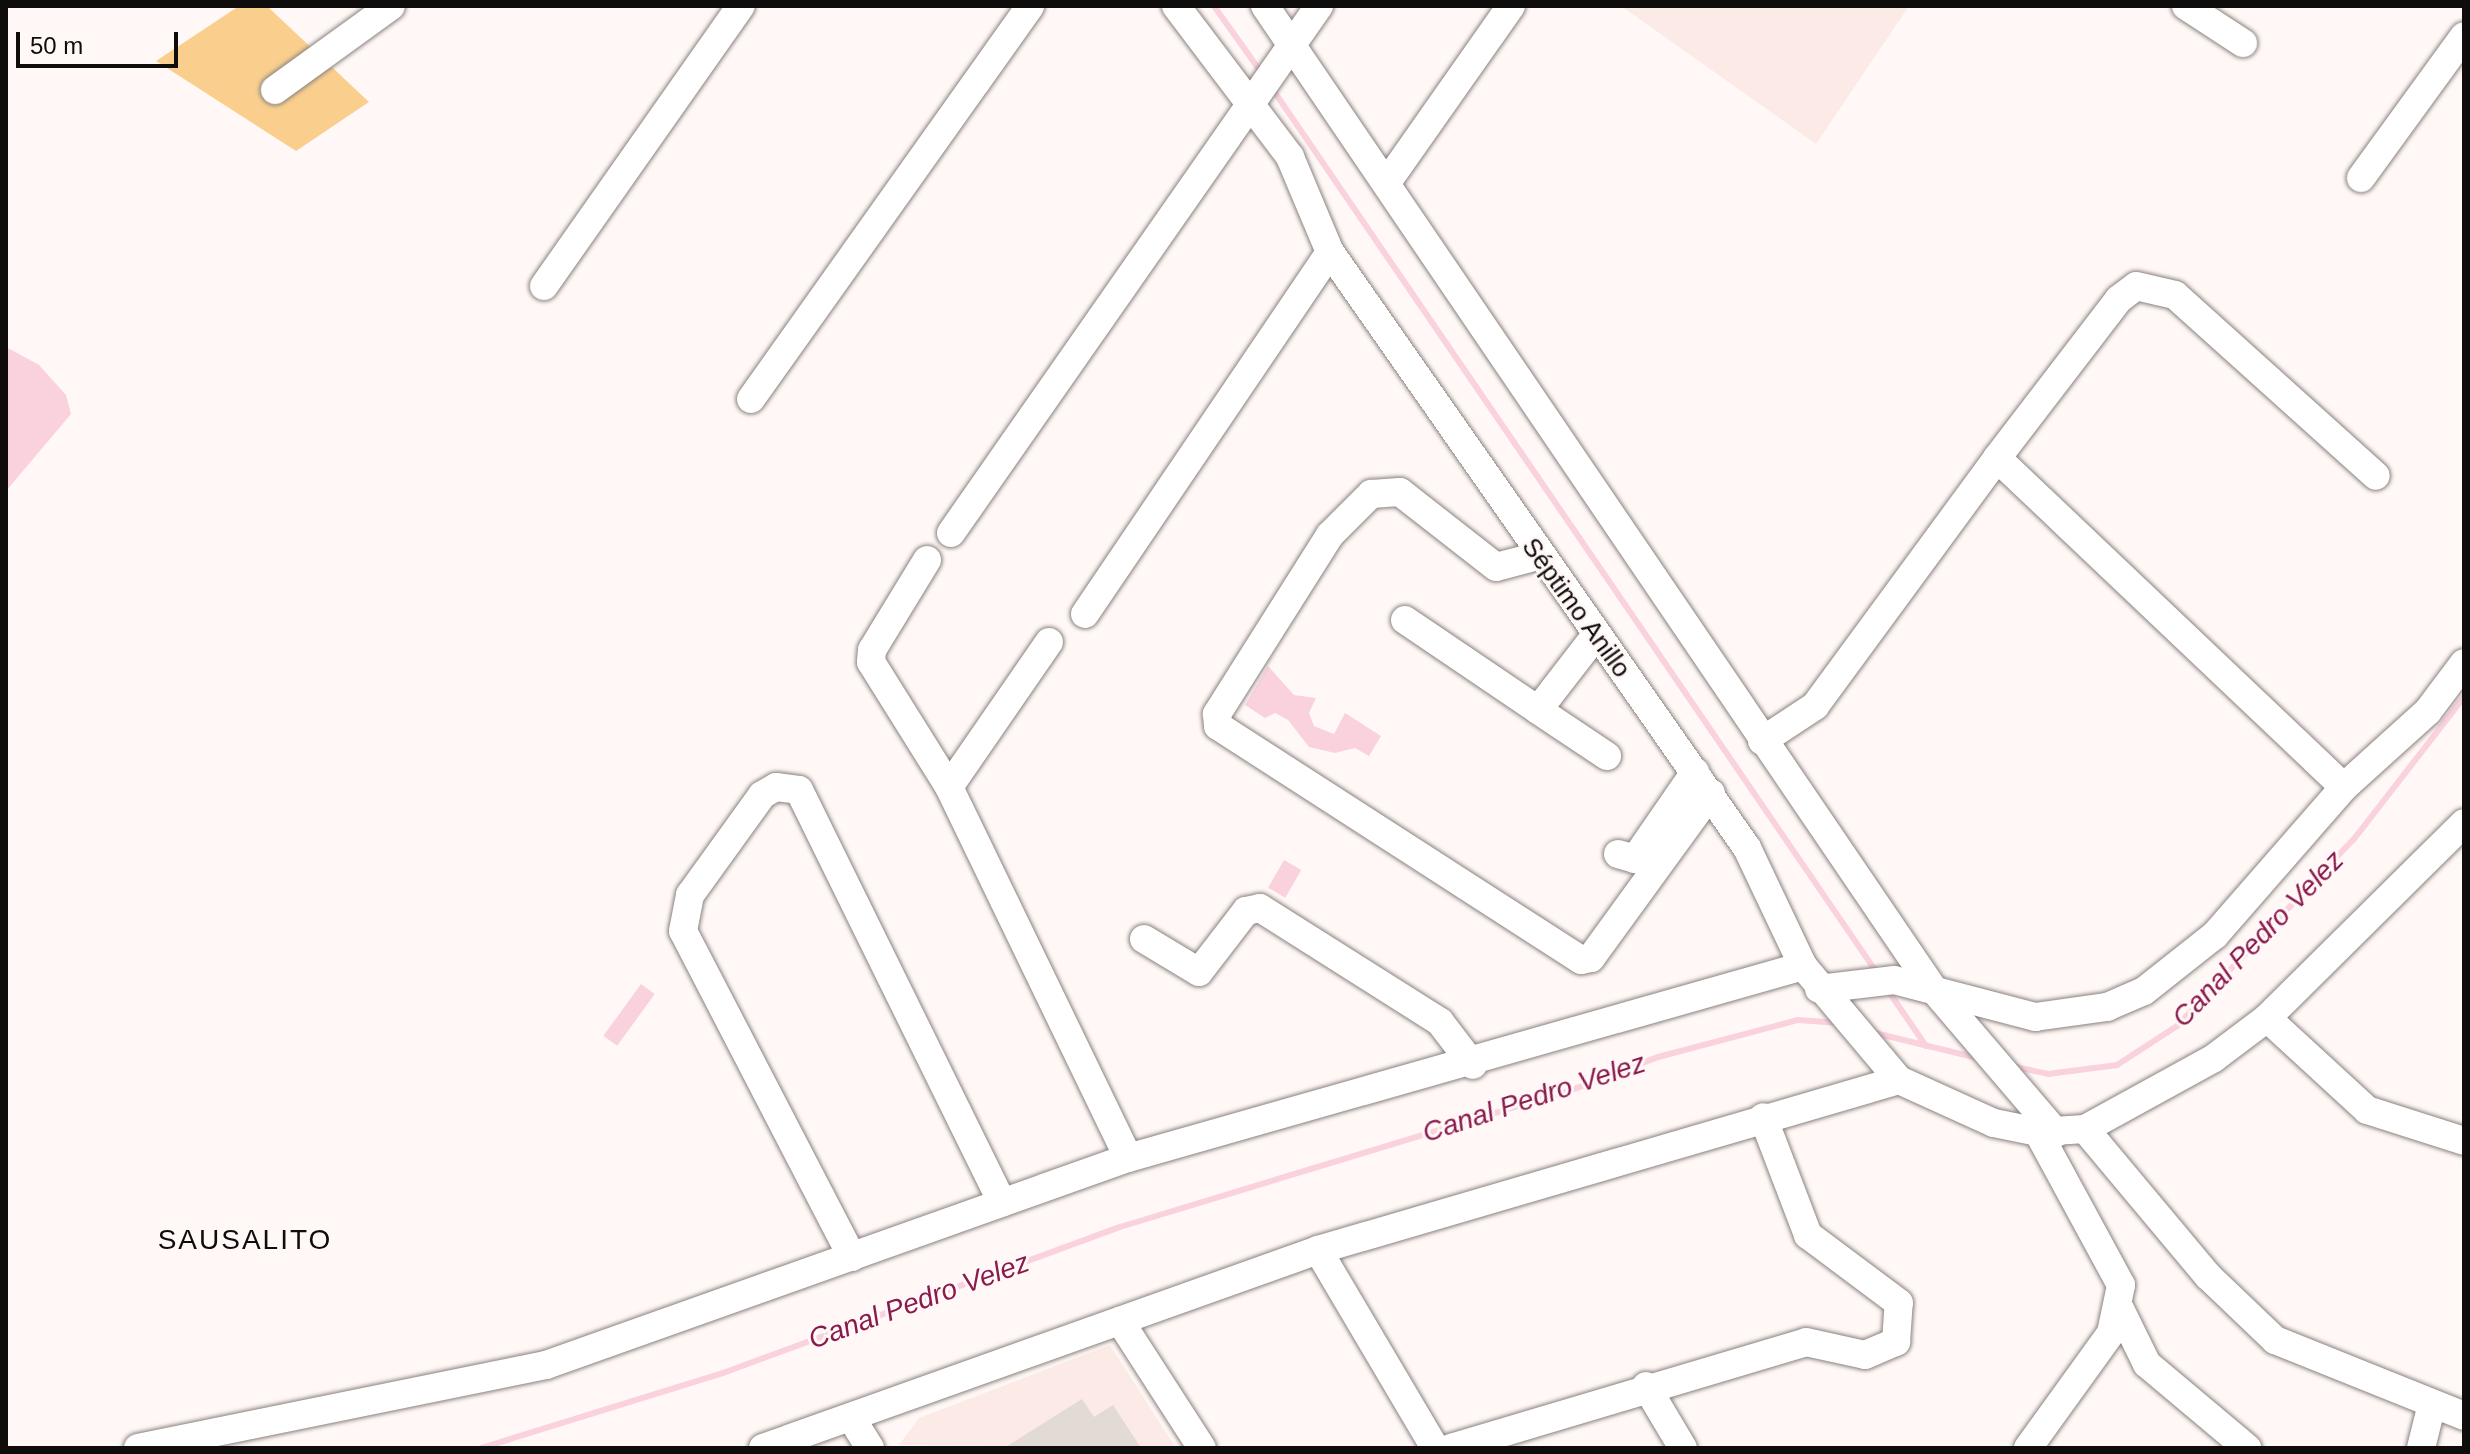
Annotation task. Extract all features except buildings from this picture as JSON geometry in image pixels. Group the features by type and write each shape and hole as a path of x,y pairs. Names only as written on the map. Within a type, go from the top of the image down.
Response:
{"street":[{"path":"275,90 391,6"},
{"path":"544,286 741,6"},
{"path":"751,399 1030,6"},
{"name":"Séptimo Anillo","path":"1176,6 1262,85 1330,252 1538,556 1703,782 1747,848 1816,984 1872,1054 1899,1080 1961,1113 2047,1133"},
{"path":"1265,6 1388,181 1762,741 1934,990 2025,1098 2047,1133 2121,1285 2120,1309 2111,1333 2028,1448"},
{"path":"951,533 1319,6"},
{"path":"1388,181 1511,6"},
{"path":"2186,6 2243,43"},
{"path":"2361,178 2464,36"},
{"path":"1085,614 1330,252"},
{"path":"1762,741 1815,706 1997,458 2119,299 2136,286 2175,295 2376,476"},
{"path":"1997,458 2344,787"},
{"path":"1538,556 1496,567 1400,492 1371,494 1330,535 1217,714 1218,726 1581,960 1591,958 1703,782"},
{"path":"927,560 870,657 949,787 1128,1158"},
{"path":"1405,620 1607,756"},
{"path":"1538,710 1596,635"},
{"path":"949,787 1049,642"},
{"path":"138,1448 546,1365 1128,1158 1473,1065 1816,984 1894,980 2035,1017 2107,1007 2144,991 2215,935 2344,787 2399,742 2464,663"},
{"path":"1618,854 1635,859 1703,782"},
{"path":"852,1257 683,931 690,895 762,795 776,787 799,790 1002,1203"},
{"path":"2047,1133 2085,1129 2214,1058 2267,1018 2464,823"},
{"path":"1144,939 1199,972 1246,911 1260,908 1440,1022 1473,1065"},
{"path":"2267,1018 2367,1110 2464,1141"},
{"path":"763,1448 852,1419 1318,1250 1763,1117 1899,1080"},
{"path":"1451,1448 1646,1386 1806,1342 1865,1355 1896,1342 1899,1303 1808,1235 1763,1117"},
{"path":"2085,1129 2208,1276 2275,1340 2464,1416"},
{"path":"1318,1250 1435,1448"},
{"path":"2120,1309 2147,1364 2247,1448"},
{"path":"1120,1321 1202,1448"},
{"path":"1646,1386 1683,1448"},
{"path":"2421,1448 2432,1404"},
{"path":"852,1419 870,1448"},
{"path":"1530,1448 1537,1420"}],"shaded area":[{"path":"239,6 267,6 369,102 296,151 156,61"},
{"path":"1621,6 1909,6 1816,144"},
{"path":"6,347 39,365 66,395 71,414 6,491"},
{"path":"1268,666 1294,695 1316,698 1309,713 1314,726 1334,734 1345,713 1381,736 1369,756 1355,748 1335,753 1309,747 1288,720 1275,713 1265,718 1245,705"},
{"path":"1284,860 1301,870 1285,898 1268,888"},
{"path":"641,984 655,994 617,1046 603,1036"},
{"path":"1110,1345 1176,1448 899,1445 919,1418"}],"waterway":[{"path":"1214,6 1263,75"},
{"path":"1271,87 1877,973"},
{"name":"Canal Pedro Velez","path":"2011,1066 2048,1074 2117,1065 2177,1026 2354,839 2464,697"},
{"path":"1887,989 1926,1046"},
{"name":"Canal Pedro Velez","path":"481,1448 723,1373 1120,1227 1569,1091 1658,1057 1798,1020 1837,1023"},
{"name":"Canal Pedro Velez","path":"1871,1032 1981,1059"}],"district":[{"name":"SAUSALITO","path":"245,1240"}]}
